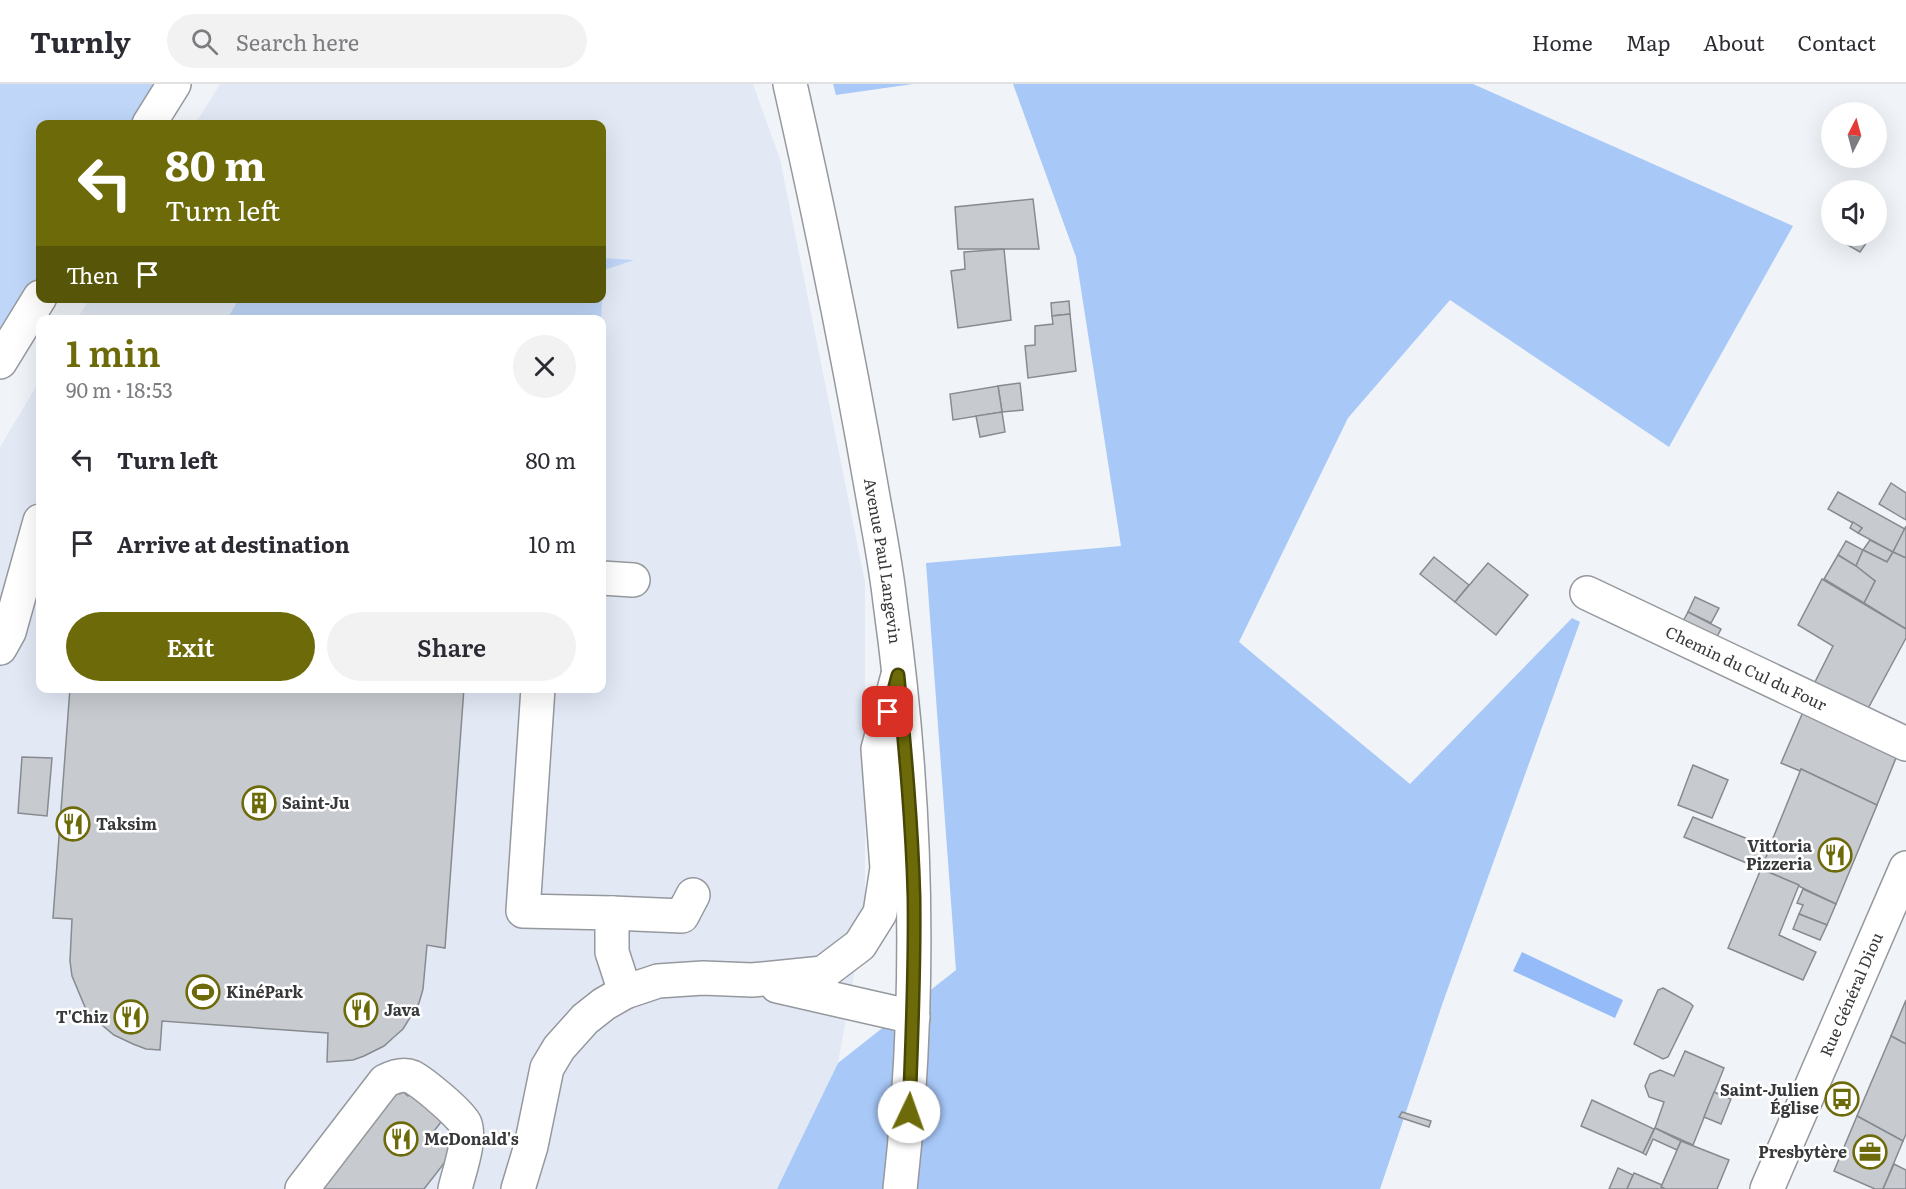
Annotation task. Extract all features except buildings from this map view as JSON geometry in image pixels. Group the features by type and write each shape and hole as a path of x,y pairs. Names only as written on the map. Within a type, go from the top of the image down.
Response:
{"main road":[{"path":"152,120 174,84"},
{"name":"Avenue Paul Langevin","path":"790,84 858,407 890,601 898,675 908,777 913,886 913,1017 909,1112 900,1189"},
{"path":"0,362 36,303"},
{"path":"0,648 9,632 36,535"},
{"name":"Chemin du Cul du Four","path":"1587,592 1906,744"},
{"path":"518,1189 531,1146 547,1068 559,1048 585,1019 604,1004 625,992 658,981 703,978 752,980 823,973 860,945 880,913 887,868 878,748 898,675"},
{"path":"538,693 523,911 681,916 693,895"},
{"name":"Rue Général Diou","path":"1767,1189 1906,868"},
{"path":"612,913 612,952 625,992"},
{"path":"752,980 913,1017"},
{"path":"302,1189 385,1081 397,1076 411,1077 459,1113 466,1125 466,1146 455,1189"}],"shaded area":[{"path":"0,84 160,84 142,120 36,120 36,303 0,362"},
{"path":"220,84 753,84 780,159 865,582 865,913 838,1063 777,1189 0,1189 0,447 36,387 36,693 606,693 606,315 79,315 87,303 606,303 606,120 198,120"},
{"path":"833,84 913,84 836,95"},
{"path":"1013,84 1473,84 1793,226 1669,447 1450,300 1348,418 1239,642 1410,784 1572,618 1580,622 1443,1002 1380,1189 777,1189 838,1063 956,970 926,563 1121,546 1076,257"},
{"path":"606,258 634,260 606,269"},
{"path":"237,303 602,303 601,315 229,315"},
{"path":"1522,952 1623,1000 1615,1018 1513,971"}],"place":[{"name":"Saint-Ju","path":"259,803"},
{"name":"Taksim","path":"73,824"},
{"name":"Vittoria Pizzeria","path":"1835,855"},
{"name":"KinéPark","path":"203,992"},
{"name":"Java","path":"361,1010"},
{"name":"T'Chiz","path":"131,1017"},
{"name":"Saint-Julien Église","path":"1842,1099"},
{"name":"McDonald's","path":"401,1139"},
{"name":"Presbytère","path":"1870,1152"}],"route":[{"path":"888,712 898,675 908,777 914,897 909,1112"}]}
